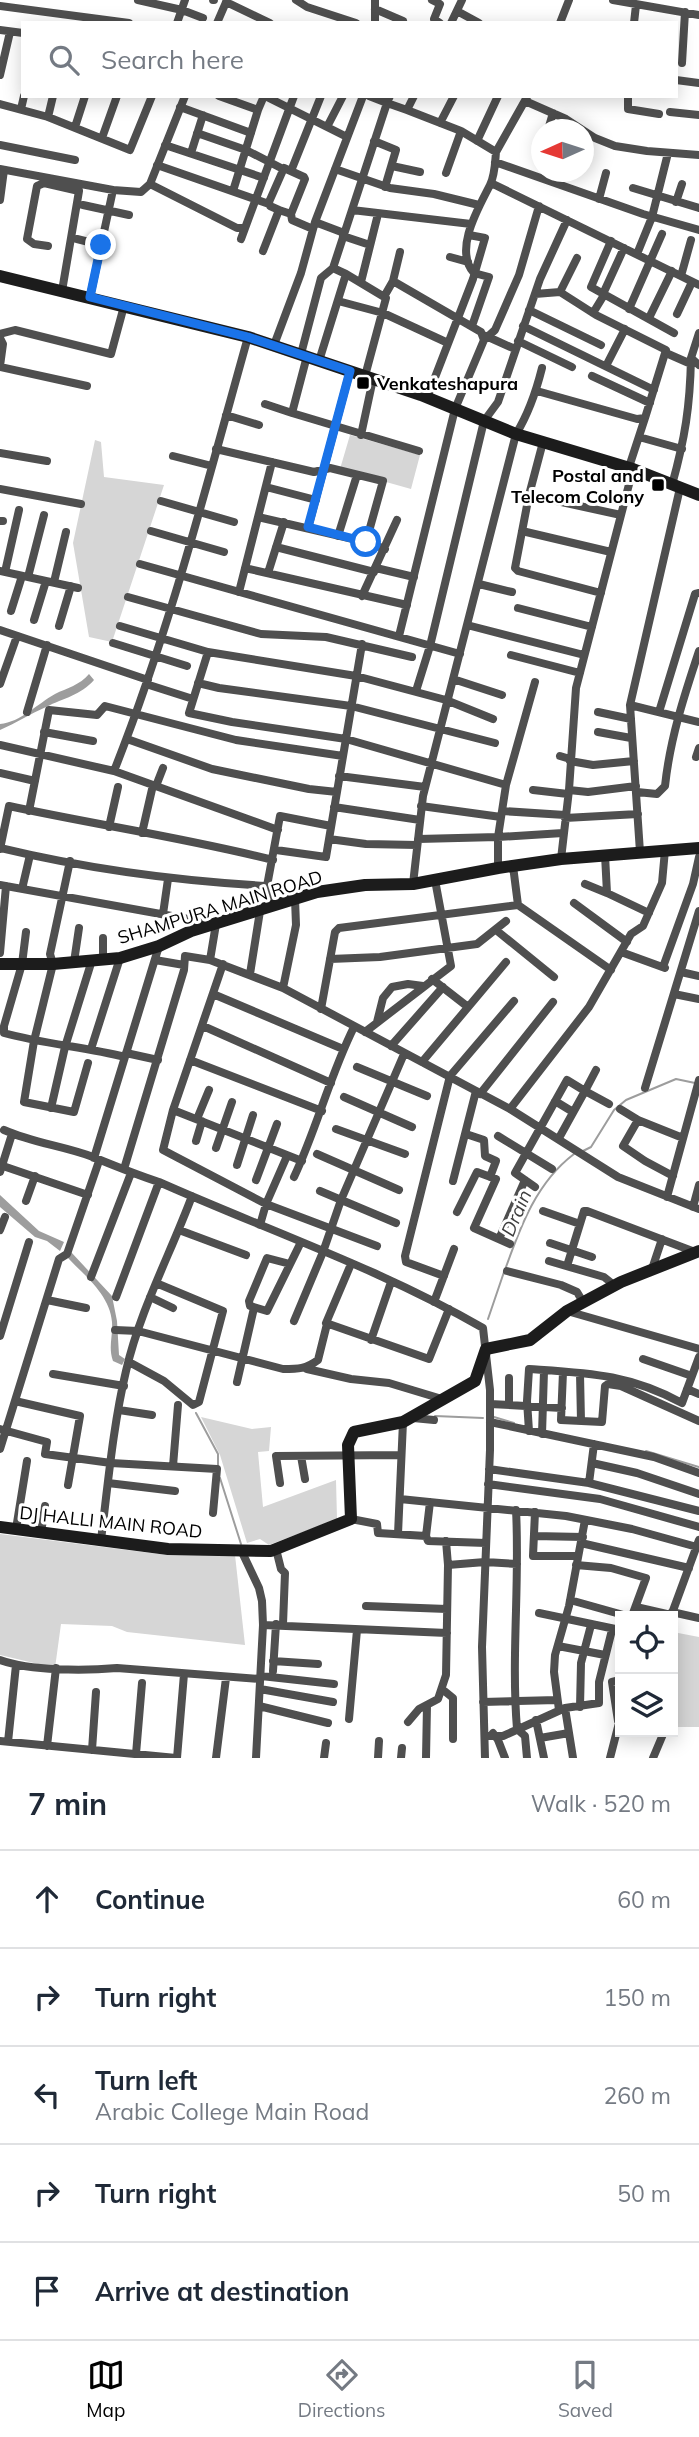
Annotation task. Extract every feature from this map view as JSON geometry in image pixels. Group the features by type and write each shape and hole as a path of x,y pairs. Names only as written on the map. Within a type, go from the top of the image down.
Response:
{"street":[{"path":"138,0 182,10 203,18"},
{"path":"178,21 185,0"},
{"path":"296,0 307,7 350,21"},
{"path":"432,0 440,4 434,21"},
{"path":"452,21 461,0"},
{"path":"561,21 569,0"},
{"path":"613,0 699,15"},
{"path":"218,21 226,1 266,21"},
{"path":"374,2 403,21"},
{"path":"374,2 375,21"},
{"path":"634,21 636,5"},
{"path":"0,6 114,21"},
{"path":"457,11 475,21"},
{"path":"682,63 685,12"},
{"path":"0,30 21,33"},
{"path":"0,75 10,32"},
{"path":"678,80 699,83"},
{"path":"21,109 24,98"},
{"path":"47,117 52,98"},
{"path":"75,127 84,98"},
{"path":"102,138 116,98"},
{"path":"0,104 47,117 130,150 151,98"},
{"path":"0,200 2,169 113,190 141,192 150,184 184,98"},
{"path":"225,98 258,110"},
{"path":"233,191 263,98"},
{"path":"268,98 347,137"},
{"path":"241,239 294,98"},
{"path":"269,204 312,120 320,98"},
{"path":"327,127 341,98"},
{"path":"274,345 301,273 314,226 362,98"},
{"path":"407,110 413,98"},
{"path":"440,123 453,98"},
{"path":"477,141 497,98"},
{"path":"474,274 468,262 471,225 491,183 496,152 526,98 563,119"},
{"path":"628,98 628,109 659,114"},
{"path":"292,413 309,357 321,278 333,268 388,99 407,110 461,131 496,152"},
{"path":"180,107 251,134"},
{"path":"670,112 699,115"},
{"path":"551,119 553,113"},
{"path":"191,153 203,115"},
{"path":"446,173 461,131"},
{"path":"197,133 246,150 305,178 291,214 292,219 370,246"},
{"path":"594,137 615,146 699,155"},
{"path":"374,141 396,150 385,187"},
{"path":"0,145 75,160"},
{"path":"165,145 264,178"},
{"path":"637,254 652,217 668,153"},
{"path":"495,162 652,217 699,230"},
{"path":"157,166 291,214"},
{"path":"392,166 420,172"},
{"path":"335,169 385,187 412,193 434,194 479,205"},
{"path":"599,199 606,173"},
{"path":"48,246 27,239 37,186 44,183 75,190 80,194 62,290"},
{"path":"491,183 696,283 677,314"},
{"path":"150,184 237,228 244,228"},
{"path":"676,202 682,184"},
{"path":"632,188 676,202 698,205"},
{"path":"90,297 113,190"},
{"path":"83,205 129,215"},
{"path":"399,636 455,409 485,338 495,330 519,275 539,206"},
{"path":"352,209 471,225"},
{"path":"263,251 279,210"},
{"path":"360,282 378,214"},
{"path":"416,691 430,646 484,421 498,402 535,294 567,220"},
{"path":"629,309 663,234"},
{"path":"427,398 485,238 469,235"},
{"path":"77,239 101,245"},
{"path":"681,276 691,240"},
{"path":"611,241 590,284 592,289 674,333"},
{"path":"593,313 624,248"},
{"path":"361,435 369,378 386,296 393,281 400,252"},
{"path":"450,257 468,262"},
{"path":"560,292 577,258"},
{"path":"333,268 386,296"},
{"path":"649,318 672,271"},
{"path":"309,357 338,301 346,274"},
{"path":"472,326 489,277 474,274"},
{"path":"1,280 62,290 274,345 427,398 516,434 631,468 699,495"},
{"path":"393,281 458,317 485,338 516,345 572,366"},
{"path":"535,294 560,292 593,313 665,348 666,353 639,437 576,688 561,859"},
{"path":"338,301 383,313 448,343"},
{"path":"87,386 0,366 3,344 0,336 15,330 111,354 124,306"},
{"path":"529,310 601,345"},
{"path":"523,326 654,390"},
{"path":"606,366 625,329"},
{"path":"640,852 630,705 676,486 699,333"},
{"path":"114,771 136,715 171,609 248,337"},
{"path":"666,353 693,362"},
{"path":"413,884 421,806 446,700 479,584 516,434 526,419 537,391 542,368"},
{"path":"308,527 350,371"},
{"path":"592,376 650,403"},
{"path":"537,391 637,419 645,418"},
{"path":"265,404 419,451"},
{"path":"226,415 259,425"},
{"path":"639,437 682,449"},
{"path":"543,442 514,568 601,593"},
{"path":"216,449 314,472 321,472 326,467"},
{"path":"0,453 47,461"},
{"path":"173,456 212,466"},
{"path":"239,592 272,462"},
{"path":"326,467 383,481 366,542"},
{"path":"338,536 356,475"},
{"path":"266,487 316,500"},
{"path":"0,489 81,504"},
{"path":"529,495 621,515"},
{"path":"161,501 234,522"},
{"path":"19,510 2,571 74,587 59,626"},
{"path":"11,611 44,514"},
{"path":"258,517 366,542 385,550"},
{"path":"362,596 397,520"},
{"path":"268,573 284,522"},
{"path":"151,531 224,552"},
{"path":"522,531 611,552"},
{"path":"34,620 50,582 65,532"},
{"path":"276,547 414,578"},
{"path":"140,564 460,654"},
{"path":"245,568 407,606"},
{"path":"479,584 512,592"},
{"path":"688,589 699,593"},
{"path":"659,712 695,594 699,593"},
{"path":"128,597 261,634 326,637 412,657"},
{"path":"518,608 592,628"},
{"path":"467,625 584,655"},
{"path":"120,626 208,652 356,676 446,700 493,719"},
{"path":"0,630 193,699"},
{"path":"0,684 17,636"},
{"path":"113,643 187,666"},
{"path":"276,850 326,857 362,644"},
{"path":"27,712 47,645"},
{"path":"533,790 588,792 636,789 657,794 665,786 677,717 699,651"},
{"path":"208,652 189,713 346,739 506,785"},
{"path":"512,655 580,673"},
{"path":"453,679 502,695"},
{"path":"498,867 498,836 506,785 535,682"},
{"path":"198,683 351,706 495,743"},
{"path":"630,705 699,722"},
{"path":"29,811 49,710 97,715 105,706 236,740 343,756"},
{"path":"598,712 631,719"},
{"path":"44,732 93,741"},
{"path":"598,732 631,738"},
{"path":"127,739 212,769 309,789 337,792"},
{"path":"0,745 114,771 278,830"},
{"path":"560,756 593,765 634,761"},
{"path":"142,833 154,785 163,768"},
{"path":"0,773 35,781"},
{"path":"339,776 425,786"},
{"path":"109,827 118,787"},
{"path":"267,886 168,879 0,848 9,806 209,844 273,860"},
{"path":"421,806 565,817 638,814"},
{"path":"334,807 420,820"},
{"path":"250,974 265,909 280,816 331,826"},
{"path":"329,839 366,844 563,834"},
{"name":"SHAMPURA MAIN ROAD","path":"0,964 53,964 120,958 159,946 191,931 317,892 365,885 413,884 498,867 561,859 699,848"},
{"path":"510,1109 589,1007 633,932 643,926 662,883 666,850"},
{"path":"22,889 30,855"},
{"path":"605,855 607,893"},
{"path":"621,952 665,968 693,884 699,857"},
{"path":"70,861 50,954 53,964 34,1041 24,1102 74,1112 88,1063"},
{"path":"513,866 517,905"},
{"path":"163,914 168,879"},
{"path":"365,1032 451,966 435,880"},
{"path":"585,884 649,913"},
{"path":"0,953 3,885 216,924 211,960"},
{"path":"283,988 296,925 295,899"},
{"path":"574,902 627,942"},
{"path":"321,1009 335,932 339,928 517,905 611,970"},
{"path":"645,1088 681,972 695,940 699,911"},
{"path":"330,959 380,957 477,944 506,922"},
{"path":"74,962 79,928"},
{"path":"496,930 554,977"},
{"path":"26,932 22,964 4,1032 34,1041 158,1060"},
{"path":"51,1108 65,1046 98,960 103,938"},
{"path":"0,1448 3,1430 15,1401 60,1259 67,1254 88,1195 125,1055 159,946"},
{"path":"91,1277 127,1171 185,956 211,960 283,988 541,1126 618,1177 696,1208 699,1185"},
{"path":"91,1049 120,958"},
{"path":"155,960 184,965"},
{"path":"422,1062 506,962"},
{"path":"223,964 173,1110 163,1150 266,1204 377,1246"},
{"path":"681,972 699,976"},
{"path":"432,979 468,1007"},
{"path":"377,1022 383,998 392,987 408,984 423,986"},
{"path":"391,1046 443,987"},
{"path":"213,994 343,1049"},
{"path":"674,994 699,999"},
{"path":"444,1276 406,1262 405,1256 450,1076 514,1000"},
{"path":"453,1181 478,1092 553,1002"},
{"path":"203,1026 331,1083"},
{"path":"294,1177 354,1027"},
{"path":"294,1321 341,1200 404,1054"},
{"path":"190,1060 322,1111"},
{"path":"357,1067 427,1096"},
{"path":"559,1138 596,1070"},
{"path":"535,1187 514,1173 567,1080 609,1104"},
{"path":"667,1196 699,1080"},
{"path":"196,1141 209,1090"},
{"path":"344,1097 412,1127"},
{"path":"555,1101 573,1112"},
{"path":"216,1148 232,1102"},
{"path":"620,1109 638,1120 683,1138"},
{"path":"173,1110 302,1161"},
{"path":"237,1165 253,1115"},
{"path":"638,1120 623,1146 673,1176"},
{"path":"256,1180 277,1124"},
{"path":"336,1129 405,1154"},
{"path":"88,1195 35,1176 2,1169 8,1132 97,1159 159,1182 391,1282 483,1328 490,1404 483,1702 485,1758"},
{"path":"466,1134 484,1140 485,1156 496,1161 490,1177"},
{"path":"498,1136 552,1169"},
{"path":"317,1154 399,1190"},
{"path":"260,1225 287,1156"},
{"path":"457,1212 477,1172 496,1179 474,1228 510,1244"},
{"path":"26,1201 35,1176"},
{"path":"499,1239 525,1180"},
{"path":"116,1297 159,1182"},
{"path":"320,1191 396,1223"},
{"path":"101,1540 128,1365 150,1297 192,1196"},
{"path":"543,1211 580,1224"},
{"path":"567,1266 584,1211 697,1252"},
{"path":"0,1230 5,1217"},
{"path":"179,1230 246,1255"},
{"path":"652,1269 662,1239"},
{"path":"0,1336 29,1242"},
{"path":"290,1264 267,1258 249,1304 267,1311 301,1242"},
{"path":"550,1243 592,1257"},
{"path":"433,1302 454,1249"},
{"path":"486,1349 530,1340 567,1311 614,1285 697,1252"},
{"path":"550,1261 604,1277 614,1285"},
{"path":"307,1369 318,1360 327,1324 351,1264"},
{"path":"507,1271 561,1284 577,1292 583,1302"},
{"path":"371,1339 391,1282"},
{"path":"128,1365 164,1381 195,1405 201,1397 223,1311 156,1283"},
{"path":"150,1297 173,1308"},
{"path":"47,1300 86,1308"},
{"path":"0,1306 9,1309"},
{"path":"237,1382 254,1308"},
{"path":"327,1324 429,1359 449,1309"},
{"path":"567,1311 699,1349"},
{"path":"115,1330 138,1331 283,1369 307,1369 351,1379 389,1383 442,1399"},
{"path":"398,1534 401,1455 407,1420 475,1381 486,1349"},
{"path":"529,1431 529,1369 602,1375 637,1382 682,1402 699,1357"},
{"path":"643,1359 692,1376"},
{"path":"542,1431 544,1371"},
{"path":"560,1435 563,1372"},
{"path":"53,1374 124,1386"},
{"path":"580,1374 581,1421"},
{"path":"509,1378 509,1405"},
{"path":"561,1420 602,1422 605,1386 608,1384 621,1386 699,1421"},
{"path":"687,1389 699,1394"},
{"path":"15,1401 80,1416 68,1485"},
{"path":"490,1404 562,1408"},
{"path":"173,1466 178,1405"},
{"path":"119,1410 152,1415"},
{"path":"426,1536 378,1533 377,1524 351,1519 348,1444 354,1432 407,1420 434,1420"},
{"path":"490,1422 654,1457 699,1473"},
{"path":"3,1430 47,1441 45,1454 111,1463 217,1469 213,1513"},
{"path":"589,1483 594,1444"},
{"path":"280,1483 276,1456 401,1455"},
{"path":"301,1456 304,1479"},
{"path":"16,1529 27,1461"},
{"path":"592,1463 637,1473 699,1493"},
{"path":"489,1469 589,1483 699,1511"},
{"path":"108,1483 175,1490"},
{"path":"488,1484 600,1499 699,1527"},
{"path":"400,1499 535,1512 698,1543 672,1611"},
{"path":"430,1502 427,1540 486,1543"},
{"path":"41,1532 45,1506"},
{"path":"516,1510 514,1702 517,1728 525,1736 527,1758"},
{"path":"535,1512 533,1556 577,1561 646,1578 633,1611"},
{"name":"DJ HALLI MAIN ROAD","path":"0,1527 168,1549 241,1550 276,1549 351,1519"},
{"path":"573,1758 569,1733 557,1700 554,1672 585,1520"},
{"path":"534,1536 582,1540 689,1567"},
{"path":"408,1722 419,1709 438,1699 446,1675 446,1541"},
{"path":"273,1671 285,1573 281,1569 276,1549"},
{"path":"241,1550 259,1588 263,1625 256,1758"},
{"path":"448,1565 485,1562 517,1564"},
{"path":"570,1600 615,1612"},
{"path":"366,1606 447,1609"},
{"path":"636,1606 658,1611"},
{"path":"539,1613 615,1630"},
{"path":"678,1615 699,1618"},
{"path":"263,1625 447,1633"},
{"path":"580,1707 581,1663 592,1625"},
{"path":"349,1719 358,1630"},
{"path":"599,1703 599,1682 605,1655 615,1632"},
{"path":"558,1646 605,1655"},
{"path":"0,1660 16,1665 56,1668 117,1668 334,1684"},
{"path":"273,1661 318,1664"},
{"path":"16,1665 4,1742 177,1758 184,1674"},
{"path":"47,1746 56,1668"},
{"path":"216,1758 226,1678"},
{"path":"485,1736 503,1736 562,1709 615,1702 612,1682 615,1682"},
{"path":"136,1754 142,1683"},
{"path":"260,1689 333,1702"},
{"path":"442,1689 453,1698 453,1739"},
{"path":"92,1750 96,1692"},
{"path":"483,1702 557,1700"},
{"path":"426,1705 426,1758"},
{"path":"259,1706 328,1723"},
{"path":"536,1720 544,1758"},
{"path":"484,1725 496,1735 505,1758"},
{"path":"540,1738 569,1733"},
{"path":"610,1758 617,1737"},
{"path":"653,1758 662,1737"},
{"path":"378,1758 379,1741"},
{"path":"324,1758 326,1743"},
{"path":"401,1758 402,1748"}],"shaded area":[{"path":"350,435 420,455 411,489 340,469"},
{"path":"95,440 101,442 104,477 164,485 112,642 89,637 73,543"},
{"path":"89,674 94,680 84,689 0,730 0,724 22,716"},
{"path":"0,1195 39,1231 64,1242 60,1251 47,1241 35,1237 0,1207"},
{"path":"71,1252 112,1296 119,1355 125,1359 122,1365 113,1361 112,1322 107,1303 96,1287 68,1258"},
{"path":"201,1417 252,1429 271,1427 269,1451 258,1452 263,1507 336,1480 337,1519 269,1545 260,1539 247,1543 220,1455"},
{"path":"0,1534 167,1555 235,1555 245,1645 127,1632 112,1626 61,1624 55,1668 0,1655"},
{"path":"678,1633 699,1637 699,1727 678,1727"}],"waterway":[{"name":"Drain","path":"583,1151 591,1147 614,1110 626,1100 676,1079 695,1083"},
{"name":"Drain","path":"506,1267 524,1220 540,1191 561,1165 574,1154"},
{"name":"Drain","path":"488,1319 504,1272"},
{"name":"Drain","path":"196,1413 218,1454 218,1466"},
{"name":"Drain","path":"435,1416 483,1418"},
{"name":"Drain","path":"494,1417 514,1423"},
{"name":"Drain","path":"646,1451 699,1467"},
{"name":"Drain","path":"220,1478 241,1544"}],"place":[{"name":"Venkateshapura","path":"363,383"},
{"name":"Postal and Telecom Colony","path":"658,485"}],"route":[{"path":"101,245 90,297 248,337 350,371 308,527 366,542"}]}
